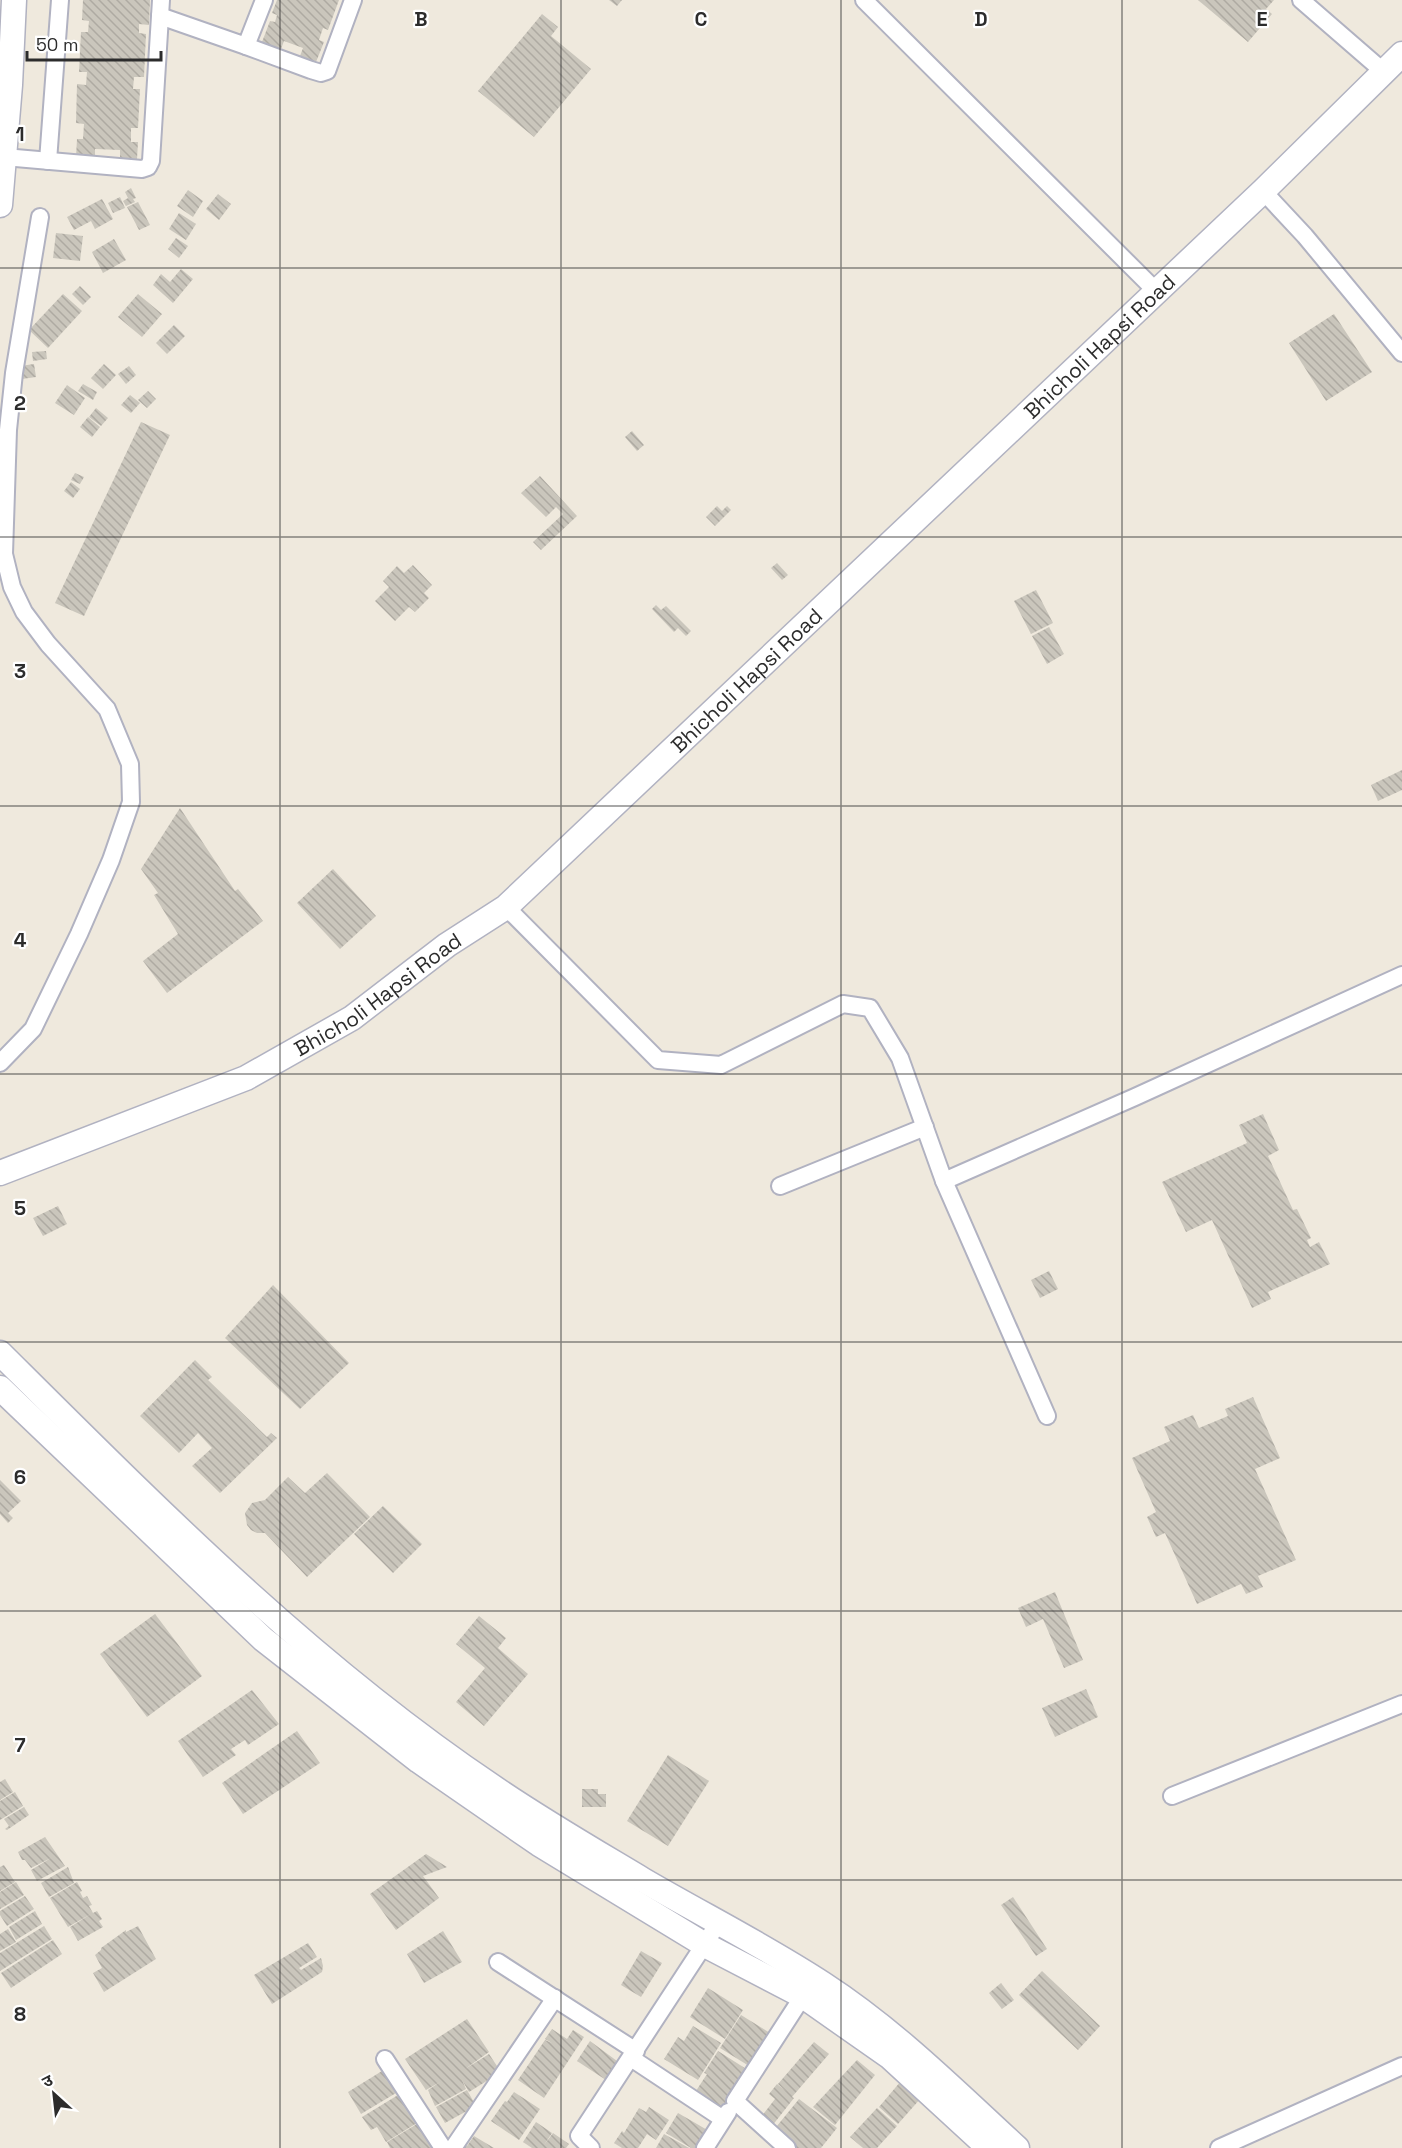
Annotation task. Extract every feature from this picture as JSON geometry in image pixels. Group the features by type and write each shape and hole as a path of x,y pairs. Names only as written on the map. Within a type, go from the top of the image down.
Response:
{"street":[{"path":"0,206 14,0"},
{"path":"48,162 60,0"},
{"path":"246,46 264,0"},
{"path":"4,157 142,169 150,164 161,8 246,46 321,73 327,71 353,0"},
{"path":"864,0 1156,291"},
{"path":"1302,0 1384,72"},
{"name":"Bhicholi Hapsi Road","path":"0,1173 246,1077 352,1018 447,945 506,907 1263,191 1402,54"},
{"path":"1263,191 1305,236 1402,353"},
{"path":"0,1063 33,1029 79,934 111,860 131,802 130,764 107,709 48,644 24,612 12,587 3,554 9,419 14,373 40,218"},
{"path":"506,907 658,1060 721,1065 843,1004 870,1008 900,1058 944,1180 1047,1416"},
{"path":"944,1180 1135,1097 1402,975"},
{"path":"780,1186 925,1127"},
{"path":"0,1353 205,1555 292,1633 399,1720 494,1788 643,1880 790,1962 875,2020 1017,2148"},
{"path":"0,1388 263,1639 419,1761 521,1831 705,1945 803,1996 890,2057 989,2148"},
{"path":"1172,1796 1402,1704"},
{"path":"580,2144 633,2055 719,1922"},
{"path":"498,1962 555,1998 723,2120"},
{"path":"705,2148 803,1996"},
{"path":"453,2148 555,1998"},
{"path":"385,2059 443,2148"},
{"path":"1219,2148 1402,2066"},
{"path":"735,2102 787,2148"}],"building":[{"path":"83,0 150,0 149,25 139,24 139,33 146,34 144,77 134,77 133,89 140,89 138,128 131,128 131,142 138,142 137,159 120,158 120,150 95,149 95,158 76,157 77,139 83,139 84,124 76,123 77,84 86,85 87,72 79,72 81,32 88,32 89,21 82,20"},
{"path":"277,0 339,0 328,30 323,28 319,40 324,42 316,62 300,56 303,48 284,41 281,49 262,42 270,21 275,22 277,15 272,13"},
{"path":"609,0 622,0 617,6"},
{"path":"1198,0 1274,0 1266,9 1272,14 1248,42"},
{"path":"542,14 558,27 551,36 591,69 534,137 478,91"},
{"path":"131,188 136,198 133,199 135,202 126,206 123,201 128,198 125,192"},
{"path":"188,190 203,201 193,217 177,206"},
{"path":"218,194 231,204 219,220 206,209"},
{"path":"120,197 125,208 113,213 108,203"},
{"path":"102,199 113,219 95,229 91,221 74,230 67,217"},
{"path":"138,202 150,225 139,230 127,207"},
{"path":"179,213 196,224 186,240 169,229"},
{"path":"56,233 83,236 80,261 53,258"},
{"path":"176,238 188,246 179,258 168,249"},
{"path":"114,239 126,260 103,273 92,252"},
{"path":"181,269 193,279 173,303 153,285 161,274 170,282"},
{"path":"80,286 91,297 83,305 72,294"},
{"path":"63,294 82,311 48,348 29,330"},
{"path":"138,294 162,314 142,337 118,317"},
{"path":"1334,314 1372,372 1326,401 1289,343"},
{"path":"174,325 185,336 167,354 156,343"},
{"path":"46,351 47,359 33,361 32,352"},
{"path":"34,364 36,377 22,379 20,366"},
{"path":"104,364 116,375 103,389 91,378"},
{"path":"129,366 136,375 126,384 118,374"},
{"path":"83,384 97,392 93,400 78,391"},
{"path":"67,385 85,398 74,415 55,403"},
{"path":"148,391 156,399 147,408 138,400"},
{"path":"130,395 140,403 131,413 121,405"},
{"path":"96,408 108,418 101,426 89,417"},
{"path":"88,417 100,427 92,437 80,427"},
{"path":"141,422 170,435 84,616 55,603"},
{"path":"632,431 644,445 637,451 625,437"},
{"path":"75,473 84,477 80,484 71,480"},
{"path":"540,476 577,516 541,550 533,542 563,514 556,507 546,517 521,493"},
{"path":"71,482 80,489 73,498 64,491"},
{"path":"717,506 722,511 727,506 731,510 715,526 706,517"},
{"path":"777,563 788,575 782,580 771,568"},
{"path":"413,565 432,585 424,593 429,598 415,612 409,607 395,621 375,601 389,587 383,581 397,566 404,573"},
{"path":"1036,590 1053,623 1031,634 1014,601"},
{"path":"656,605 661,610 666,606 691,631 686,636 678,628 674,632 652,609"},
{"path":"1049,627 1064,654 1047,664 1032,636"},
{"path":"1402,770 1402,790 1378,801 1371,785"},
{"path":"180,808 235,891 238,889 263,921 167,993 143,961 178,934 154,895 158,893 141,869"},
{"path":"333,869 376,916 340,949 297,903"},
{"path":"1263,1114 1279,1150 1268,1156 1293,1210 1297,1209 1311,1238 1307,1240 1310,1247 1319,1242 1330,1264 1268,1292 1271,1299 1252,1308 1212,1220 1186,1232 1162,1182 1247,1143 1239,1125"},
{"path":"58,1206 67,1224 43,1236 33,1218"},
{"path":"1049,1271 1058,1289 1040,1298 1031,1280"},
{"path":"273,1285 349,1363 300,1409 225,1338"},
{"path":"195,1360 212,1377 208,1380 267,1437 271,1433 277,1438 220,1493 192,1466 212,1448 198,1433 179,1453 140,1416"},
{"path":"1253,1397 1280,1458 1255,1469 1296,1560 1258,1576 1263,1587 1246,1594 1241,1584 1197,1604 1165,1533 1156,1537 1147,1517 1156,1512 1132,1458 1170,1441 1164,1427 1193,1415 1199,1428 1228,1416 1225,1409"},
{"path":"327,1473 370,1517 307,1577 265,1533 251,1530 247,1525 245,1513 252,1503 265,1500 288,1477 305,1493"},
{"path":"0,1480 21,1501 8,1513 13,1518 8,1523 0,1514"},
{"path":"383,1506 422,1544 393,1573 354,1534"},
{"path":"1055,1592 1083,1660 1064,1668 1043,1619 1026,1627 1018,1608"},
{"path":"155,1614 202,1676 147,1717 100,1654"},
{"path":"479,1616 506,1638 498,1648 528,1674 484,1726 456,1702 485,1668 456,1644"},
{"path":"1086,1689 1098,1717 1055,1737 1042,1708"},
{"path":"252,1690 279,1724 248,1745 245,1740 231,1749 236,1755 203,1777 178,1741"},
{"path":"297,1731 320,1763 243,1814 222,1783"},
{"path":"668,1755 709,1781 668,1846 627,1821"},
{"path":"5,1779 13,1792 0,1800 0,1782"},
{"path":"582,1789 598,1789 598,1794 606,1794 606,1807 582,1807"},
{"path":"15,1792 23,1806 0,1820 0,1801"},
{"path":"24,1807 29,1815 7,1830 5,1829 9,1826 4,1819"},
{"path":"45,1837 65,1866 37,1881 31,1870 51,1858 31,1868 25,1860 22,1860 18,1852"},
{"path":"426,1854 447,1867 423,1876 439,1898 396,1930 370,1894"},
{"path":"4,1865 15,1882 0,1891 0,1867"},
{"path":"68,1867 74,1883 49,1897 41,1883"},
{"path":"16,1882 24,1895 0,1909 0,1892"},
{"path":"77,1882 83,1898 87,1896 92,1905 89,1906 93,1913 97,1911 102,1919 99,1921 103,1927 78,1941 70,1927 91,1914 68,1927 50,1898"},
{"path":"25,1896 34,1909 7,1926 0,1911"},
{"path":"1013,1897 1047,1949 1036,1956 1001,1905"},
{"path":"35,1911 42,1924 16,1940 9,1927"},
{"path":"44,1926 52,1939 0,1971 0,1953"},
{"path":"138,1926 156,1959 104,1992 93,1973 102,1968 95,1955 126,1930 126,1932"},
{"path":"8,1929 16,1942 0,1951 0,1934"},
{"path":"443,1931 462,1962 424,1983 407,1954"},
{"path":"53,1940 62,1954 11,1988 1,1973"},
{"path":"308,1943 317,1957 299,1968 301,1970 321,1958 322,1972 272,2004 254,1975"},
{"path":"641,1951 662,1963 641,1997 621,1985"},
{"path":"1042,1971 1100,2026 1078,2050 1019,1995"},
{"path":"1001,1983 1014,2000 1002,2009 989,1993"},
{"path":"708,1988 743,2010 725,2039 690,2017"},
{"path":"741,2015 770,2033 749,2066 720,2048"},
{"path":"467,2019 489,2052 465,2069 489,2054 501,2072 469,2092 462,2080 466,2089 435,2106 428,2090 440,2082 426,2090 405,2059"},
{"path":"693,2026 721,2043 698,2080 664,2059 678,2037 684,2041"},
{"path":"552,2029 567,2039 573,2030 584,2037 544,2098 518,2080 545,2040 552,2043 545,2039"},
{"path":"590,2041 621,2064 609,2082 577,2061"},
{"path":"814,2042 829,2054 792,2097 794,2098 772,2126 761,2117 775,2099 769,2094 777,2084 787,2092 778,2084"},
{"path":"718,2051 751,2072 725,2114 694,2094"},
{"path":"857,2060 875,2075 835,2125 813,2107"},
{"path":"382,2071 396,2093 361,2114 348,2092"},
{"path":"901,2081 921,2098 898,2124 879,2107"},
{"path":"467,2090 476,2106 445,2123 436,2107"},
{"path":"514,2092 540,2109 519,2140 491,2121"},
{"path":"398,2095 417,2123 386,2142 377,2127 371,2130 362,2117"},
{"path":"799,2099 837,2128 821,2148 797,2148 772,2132"},
{"path":"649,2107 669,2120 656,2140 647,2134 638,2148 622,2148 614,2143 622,2131 624,2133 639,2108 646,2112"},
{"path":"877,2108 897,2126 877,2148 863,2148 850,2137"},
{"path":"678,2113 709,2131 699,2148 691,2148 666,2133"},
{"path":"536,2122 552,2133 544,2145 553,2133 569,2144 566,2148 532,2148 523,2142"},
{"path":"417,2124 434,2148 390,2148 387,2142"},
{"path":"664,2134 689,2148 656,2148"},
{"path":"474,2136 494,2148 462,2148 464,2144 467,2146"}]}
